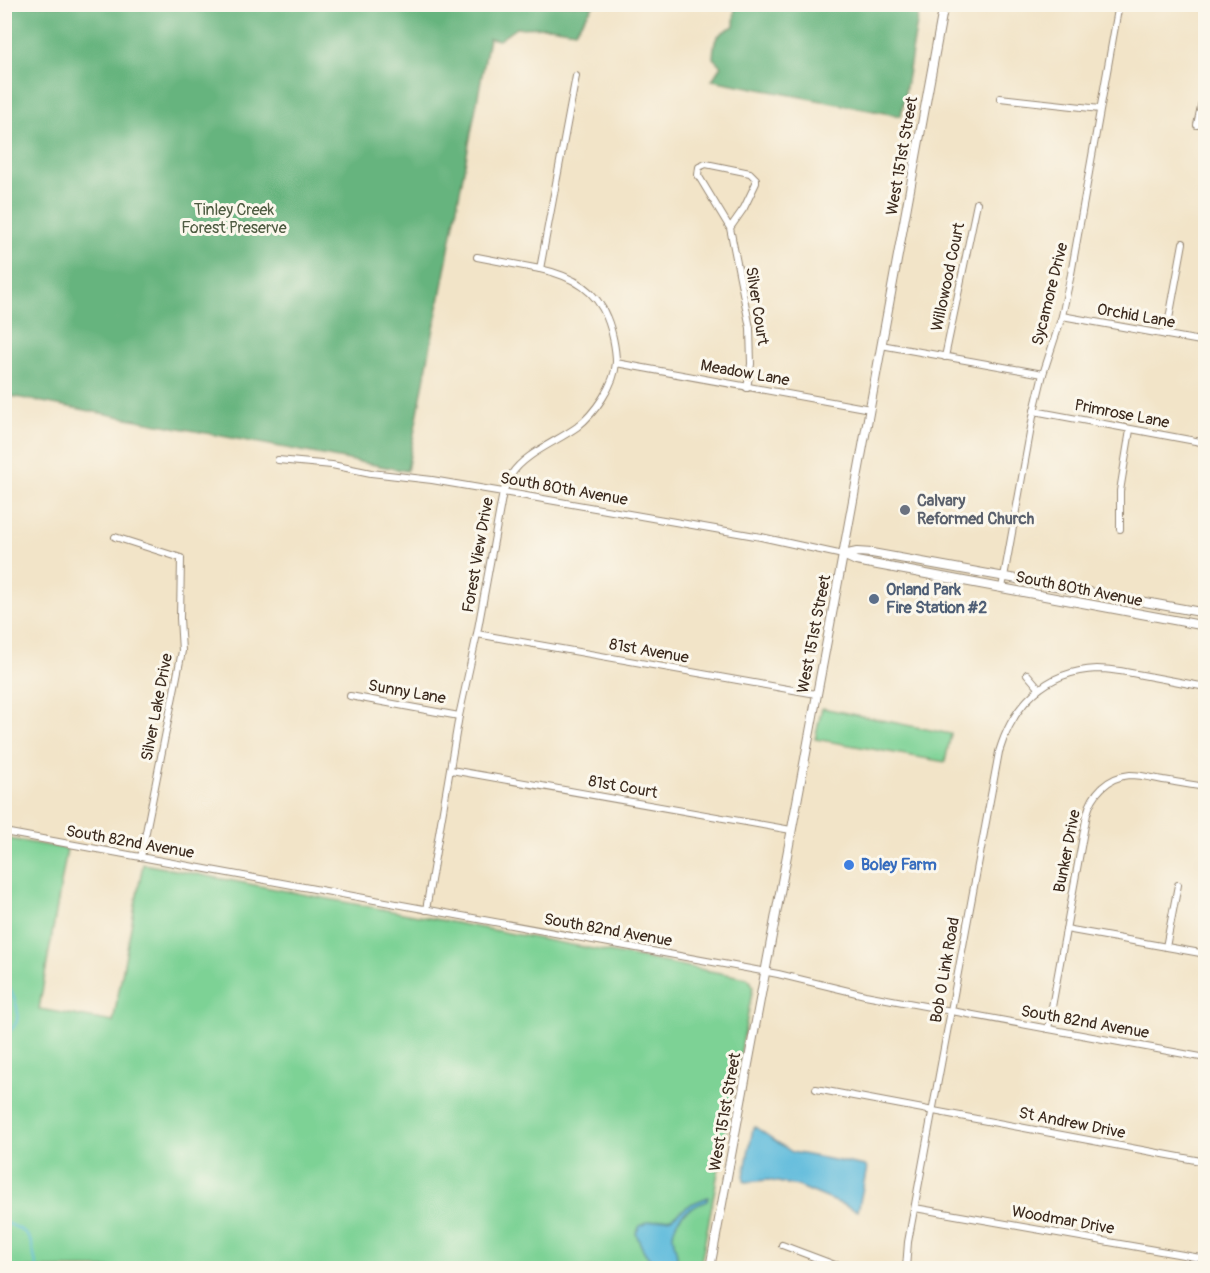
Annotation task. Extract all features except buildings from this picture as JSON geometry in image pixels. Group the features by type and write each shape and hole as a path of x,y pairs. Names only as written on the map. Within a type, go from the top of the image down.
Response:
{"street":[{"name":"West 151st Street","path":"710,1269 944,4"},
{"path":"1089,4 1118,5"},
{"name":"Sycamore Drive","path":"1002,588 1034,411 1043,374 1062,316 1071,274 1118,5"},
{"path":"540,269 576,76"},
{"path":"1197,125 1206,83"},
{"path":"1000,98 1100,109"},
{"name":"Silver Court","path":"730,228 744,208 756,179 750,173 706,164 699,167 699,175 730,228 750,328 752,364 747,388"},
{"name":"Willowood Court","path":"945,357 977,203"},
{"path":"1166,335 1183,243"},
{"name":"Forest View Drive","path":"426,910 459,716 477,634 503,492 510,476 523,461 556,441 587,418 607,391 616,363 610,326 604,310 598,300 579,283 558,273 477,257"},
{"name":"Orchid Lane","path":"1062,316 1206,342"},
{"path":"881,345 1043,374"},
{"name":"Meadow Lane","path":"616,363 870,409"},
{"name":"Primrose Lane","path":"1034,411 1206,443"},
{"path":"1120,529 1120,491 1130,430"},
{"name":"South 80th Avenue","path":"278,460 332,465 371,473 432,480 761,537 843,555 856,561 1206,626"},
{"name":"Silver Lake Drive","path":"115,537 181,558 182,651 141,858"},
{"name":"South 80th Avenue","path":"843,555 857,552 872,553 1206,613"},
{"name":"81st Avenue","path":"477,634 816,694"},
{"path":"1028,674 1039,688 1055,679 1096,669 1117,670 1206,687"},
{"name":"Bob O Link Road","path":"906,1268 999,752 1014,715 1039,688"},
{"name":"Sunny Lane","path":"350,696 459,716"},
{"name":"81st Court","path":"451,770 791,830"},
{"name":"Bunker Drive","path":"1048,1029 1087,814 1097,792 1106,783 1129,775 1206,787"},
{"name":"South 82nd Avenue","path":"4,832 778,974 865,995 1206,1058"},
{"path":"1166,947 1178,885"},
{"path":"1066,929 1206,954"},
{"name":"St Andrew Drive","path":"816,1089 1206,1162"},
{"name":"Woodmar Drive","path":"915,1208 1206,1259"},
{"path":"782,1245 835,1265 865,1269"},
{"path":"876,1269 906,1268"}],"green space":[{"name":"Tinley Creek Forest Preserve","path":"4,5 594,5 575,31 550,27 516,28 499,40 489,38 407,471 5,395"},
{"path":"735,5 920,5 901,116 712,80 721,66 713,58 715,41 719,35 734,26"},
{"path":"822,708 951,734 945,762 815,739"},
{"path":"4,838 67,849 39,1009 113,1022 143,864 747,978 753,987 700,1268 5,1268"}],"water":[{"path":"755,1127 792,1152 865,1166 867,1168 858,1211 798,1186 767,1180 744,1181"},
{"path":"708,1197 707,1201 686,1211 676,1224 673,1236 677,1255 676,1268 661,1266 645,1254 636,1233 640,1226 648,1222 671,1218 691,1204"}],"waterway":[{"path":"4,979 12,993 18,1016 12,1029 4,1034"},
{"path":"4,1222 22,1230 30,1239 37,1268"}],"place":[{"name":"Calvary Reformed Church","path":"905,510"},
{"name":"Orland Park Fire Station #2","path":"874,599"},
{"name":"Boley Farm","path":"849,865"}]}
